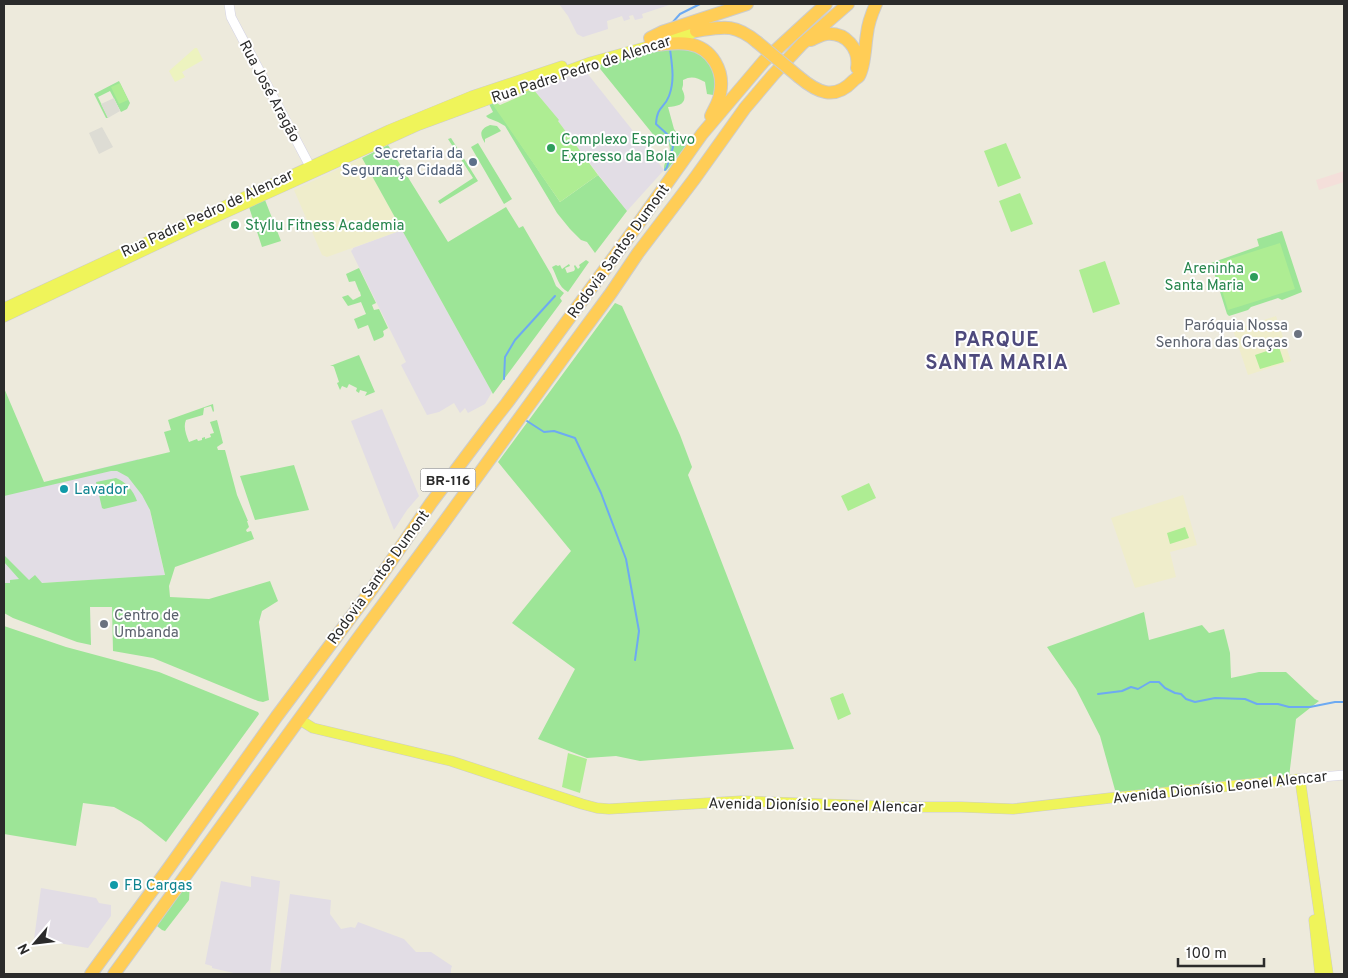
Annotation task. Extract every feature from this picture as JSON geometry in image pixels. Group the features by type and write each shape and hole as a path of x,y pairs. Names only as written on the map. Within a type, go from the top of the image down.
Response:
{"highway":[{"path":"650,42 662,32 747,4"},
{"name":"Rodovia Santos Dumont","path":"91,974 277,716 372,589 431,503 507,403 702,134 764,61 826,4"},
{"name":"Rodovia Santos Dumont","path":"114,974 745,108 773,74 802,44 848,4"},
{"path":"696,31 734,28 747,34 812,87 829,93 842,90 859,75 869,24 876,4"},
{"path":"802,44 826,34 836,34 844,38 851,43 857,55 858,64 854,80"},
{"path":"650,42 692,44 705,50 714,60 720,72 721,92 702,134"}],"main road":[{"name":"Rua Padre Pedro de Alencar","path":"4,308 126,255 391,133 452,108 588,57 690,30 696,31"},
{"name":"Rua Padre Pedro de Alencar","path":"4,317 126,255"},
{"name":"Avenida Dionísio Leonel Alencar","path":"300,720 313,728 451,761 582,804 609,809 741,801 1013,809 1297,780"},
{"path":"1297,780 1320,974"},
{"path":"1297,780 1328,974"}],"street":[{"name":"Rua José Aragão","path":"229,7 231,17 311,169"},
{"name":"Avenida Dionísio Leonel Alencar","path":"1297,780 1344,775"}],"shaded area":[{"path":"559,4 672,4 642,14 643,18 635,20 633,15 629,16 630,19 624,21 622,16 607,21 608,29 583,37 577,34 568,16"},
{"path":"587,73 664,170 627,211 535,91 543,88 544,85 575,74 579,76"},
{"path":"114,98 120,111 108,118 101,104"},
{"path":"102,127 113,147 99,154 89,133"},
{"path":"362,158 402,230 327,257 322,255 294,190"},
{"path":"1344,171 1344,182 1319,190 1316,180"},
{"path":"402,230 492,392 485,404 468,413 465,408 460,413 454,403 439,412 427,415 401,365 406,362 351,251 353,248"},
{"path":"1276,316 1291,361 1248,375 1233,330"},
{"path":"382,409 419,496 394,530 351,421"},
{"path":"138,459 165,576 4,585 4,492"},
{"path":"1183,495 1197,545 1170,552 1176,577 1135,588 1111,518"},
{"path":"251,876 280,881 270,974 238,974 212,968 212,966 205,964 221,881 251,887"},
{"path":"41,888 96,898 99,903 111,905 111,916 88,948 34,939"},
{"path":"290,894 331,900 330,914 341,929 355,928 358,922 404,939 416,952 431,952 452,966 451,974 280,974"}],"green space":[{"path":"665,46 700,49 717,75 713,99 713,95 707,94 705,82 692,77 683,80 684,101 680,105 668,107 674,129 686,146 666,171 664,165 670,151 667,139 663,135 656,138 597,65"},
{"path":"119,81 130,103 127,109 121,112 110,91 98,97 108,118 106,118 94,94"},
{"path":"120,83 128,100 119,104 111,87"},
{"name":"Complexo Esportivo Expresso da Bola","path":"533,89 559,120 598,175 560,202 493,105 497,103 500,105"},
{"path":"492,102 560,202 598,175 627,211 595,253 587,242 581,240 557,213 505,126 486,116 493,112 489,104"},
{"path":"490,125 497,126 501,131 485,139 485,143 482,137 482,130"},
{"path":"451,138 478,181 440,204 438,201 473,178 448,139"},
{"path":"478,143 512,199 504,204 471,147"},
{"path":"1006,143 1021,178 998,187 984,151"},
{"path":"388,145 448,242 506,207 519,228 523,226 556,286 564,293 560,298 562,301 493,394 362,158"},
{"path":"1020,193 1033,224 1011,232 999,201"},
{"path":"265,200 281,241 262,247 249,207"},
{"name":"Areninha Santa Maria","path":"1282,231 1302,292 1282,300 1278,298 1229,316 1211,263 1259,246 1257,239"},
{"name":"Areninha Santa Maria","path":"1280,243 1295,289 1228,310 1214,264"},
{"path":"586,260 589,262 568,292 560,284 552,267 560,265 562,269 569,264 570,266 565,268 567,273 574,271 575,265 578,269 579,265"},
{"path":"1105,261 1120,304 1093,313 1079,270"},
{"path":"359,268 376,303 372,305 374,310 379,309 388,328 383,331 383,337 374,341 368,325 358,329 354,319 366,314 361,302 348,306 342,297 348,295 353,300 361,296 355,281 349,282 346,274"},
{"path":"615,303 622,306 680,435 692,467 688,475 794,749 640,761 616,756 587,758 538,739 575,669 512,623 571,551 498,462"},
{"path":"1279,347 1284,362 1260,369 1255,355"},
{"path":"359,355 375,392 365,396 367,392 360,390 359,393 356,391 357,388 349,384 347,388 342,386 340,390 334,367 330,366"},
{"path":"4,388 44,482 170,452 164,432 171,430 168,420 213,404 213,412 211,406 204,408 203,415 186,420 186,433 189,442 211,437 210,434 214,433 210,422 217,420 223,443 217,447 218,450 225,450 237,495 248,521 249,527 246,530 247,532 251,531 254,539 175,567 169,586 170,597 209,599 270,581 278,601 262,611 259,622 269,700 258,701 153,658 113,651 112,607 90,607 91,645 77,642 4,613 4,583 10,583 10,580 19,579 4,562 4,555 29,580 35,575 42,583 165,575 150,510 142,495 128,477 117,471 4,496"},
{"path":"294,465 309,510 255,520 240,476"},
{"path":"116,478 129,487 137,501 104,509 102,508 96,482"},
{"path":"869,483 876,498 848,511 841,496"},
{"path":"1185,527 1189,538 1170,544 1167,533"},
{"path":"1144,612 1149,640 1202,625 1209,633 1224,629 1230,653 1231,678 1259,672 1286,672 1319,701 1296,719 1289,777 1121,793 1115,790 1100,736 1076,689 1047,647"},
{"path":"4,626 66,647 159,672 258,712 259,714 166,842 141,822 114,807 83,803 76,846 4,834"},
{"path":"843,693 851,714 838,720 830,698"},
{"path":"568,753 587,759 580,793 562,787"},
{"path":"190,880 189,900 165,931 162,930 157,926"}],"sand":[{"path":"197,48 203,60 182,72 185,77 175,82 169,71"}],"waterway":[{"path":"672,23 680,14 700,4"},
{"path":"665,170 673,147 667,134 656,124 659,111 671,90 670,49"},
{"path":"504,379 505,357 515,340 555,296"},
{"path":"527,421 544,432 554,431 575,438 601,493 626,559 639,631 635,660"},
{"path":"1098,694 1122,691 1131,687 1138,689 1150,682 1159,682 1165,688 1195,702 1215,698 1245,699 1257,704 1278,704 1289,707 1310,707 1344,702"}],"place":[{"name":"Complexo Esportivo Expresso da Bola","path":"551,148"},
{"name":"Secretaria da Segurança Cidadã","path":"473,162"},
{"name":"Styllu Fitness Academia","path":"235,225"},
{"name":"Areninha Santa Maria","path":"1254,277"},
{"name":"Paróquia Nossa Senhora das Graças","path":"1298,334"},
{"name":"Lavador","path":"64,489"},
{"name":"Centro de Umbanda","path":"104,624"},
{"name":"FB Cargas","path":"114,885"}],"district":[{"name":"PARQUE SANTA MARIA","path":"997,350"}]}
